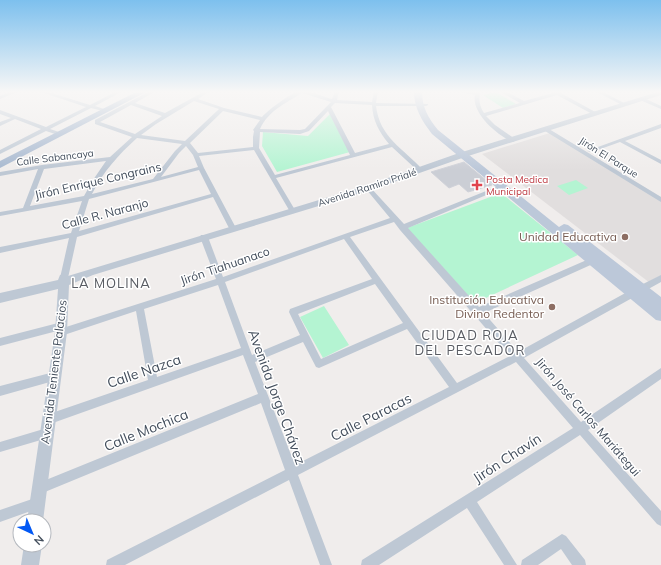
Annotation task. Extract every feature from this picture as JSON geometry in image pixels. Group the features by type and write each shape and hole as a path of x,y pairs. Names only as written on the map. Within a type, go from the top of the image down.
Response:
{"main road":[{"path":"0,165 93,117"},
{"path":"427,117 429,125 636,290 661,316"},
{"path":"466,154 501,187 592,261 636,290 661,304"}],"street":[{"path":"0,151 68,117"},
{"path":"103,117 98,120 97,123 136,136 186,143 190,146 196,155 214,195 232,228"},
{"name":"Avenida Teniente Palacios","path":"36,513 74,235 86,198 101,173 112,159 136,136 162,117"},
{"path":"155,180 167,163 213,117"},
{"path":"256,130 304,132 319,117"},
{"path":"334,117 352,154"},
{"path":"376,117 378,125 392,145 420,170"},
{"path":"485,117 491,124 513,140"},
{"name":"Avenida Ramiro Prialé","path":"0,298 67,280 232,228 368,188 466,154 586,117"},
{"path":"0,124 14,118 60,134"},
{"path":"262,118 256,130 256,148 292,210"},
{"path":"590,151 661,126"},
{"name":"Jirón El Parque","path":"550,129 590,151 661,194"},
{"name":"Jirón El Parque","path":"550,129 661,200"},
{"path":"620,140 661,162"},
{"path":"272,177 352,154 392,145"},
{"path":"196,155 256,148"},
{"path":"0,151 16,157"},
{"name":"Calle Sabancaya","path":"0,174 42,167 112,159"},
{"path":"26,208 42,167"},
{"name":"Jirón Enrique Congrains","path":"0,214 86,198 201,168"},
{"path":"402,228 501,187"},
{"name":"Jirón José Carlos Mariátegui","path":"368,188 661,520"},
{"name":"Calle R. Naranjo","path":"0,250 74,235 214,195"},
{"name":"Jirón Tiahuanaco","path":"0,342 61,329 140,307 346,237 394,219"},
{"path":"346,237 456,389"},
{"name":"Avenida Jorge Chávez","path":"204,238 250,360 290,474 326,565"},
{"path":"477,312 592,261"},
{"name":"Calle Paracas","path":"112,565 456,389 517,357 636,290 661,278"},
{"name":"Avenida Ramiro Prialé","path":"0,293 67,280"},
{"path":"377,280 294,312 319,364 409,324"},
{"path":"140,307 153,383"},
{"path":"250,360 306,338"},
{"name":"Calle Nazca","path":"50,418 246,350"},
{"name":"Jirón Chavín","path":"367,565 580,428 661,373"},
{"path":"0,391 54,377"},
{"name":"Calle Mochica","path":"40,488 263,397"},
{"path":"0,447 47,433"},
{"path":"469,500 511,565"},
{"path":"0,516 38,503"},
{"path":"527,565 562,540 580,565"},
{"path":"30,565 32,553"}],"shaded area":[{"name":"Unidad Educativa","path":"553,132 661,197 661,277 650,283 482,154"}],"green space":[{"path":"327,117 332,117 350,152 277,172 262,146 263,132 308,136"},
{"path":"576,180 588,188 569,195 557,186"},
{"path":"501,193 578,255 475,303 407,228"},
{"path":"324,306 349,345 323,358 300,317"}],"building":[{"path":"464,162 492,185 468,192 459,184 449,188 431,172"}],"place":[{"name":"Posta Medica Municipal","path":"477,185"},
{"name":"Unidad Educativa","path":"625,237"},
{"name":"Institución Educativa Divino Redentor","path":"552,307"}],"district":[{"name":"LA MOLINA","path":"111,283"},
{"name":"CIUDAD ROJA DEL PESCADOR","path":"470,342"}]}
